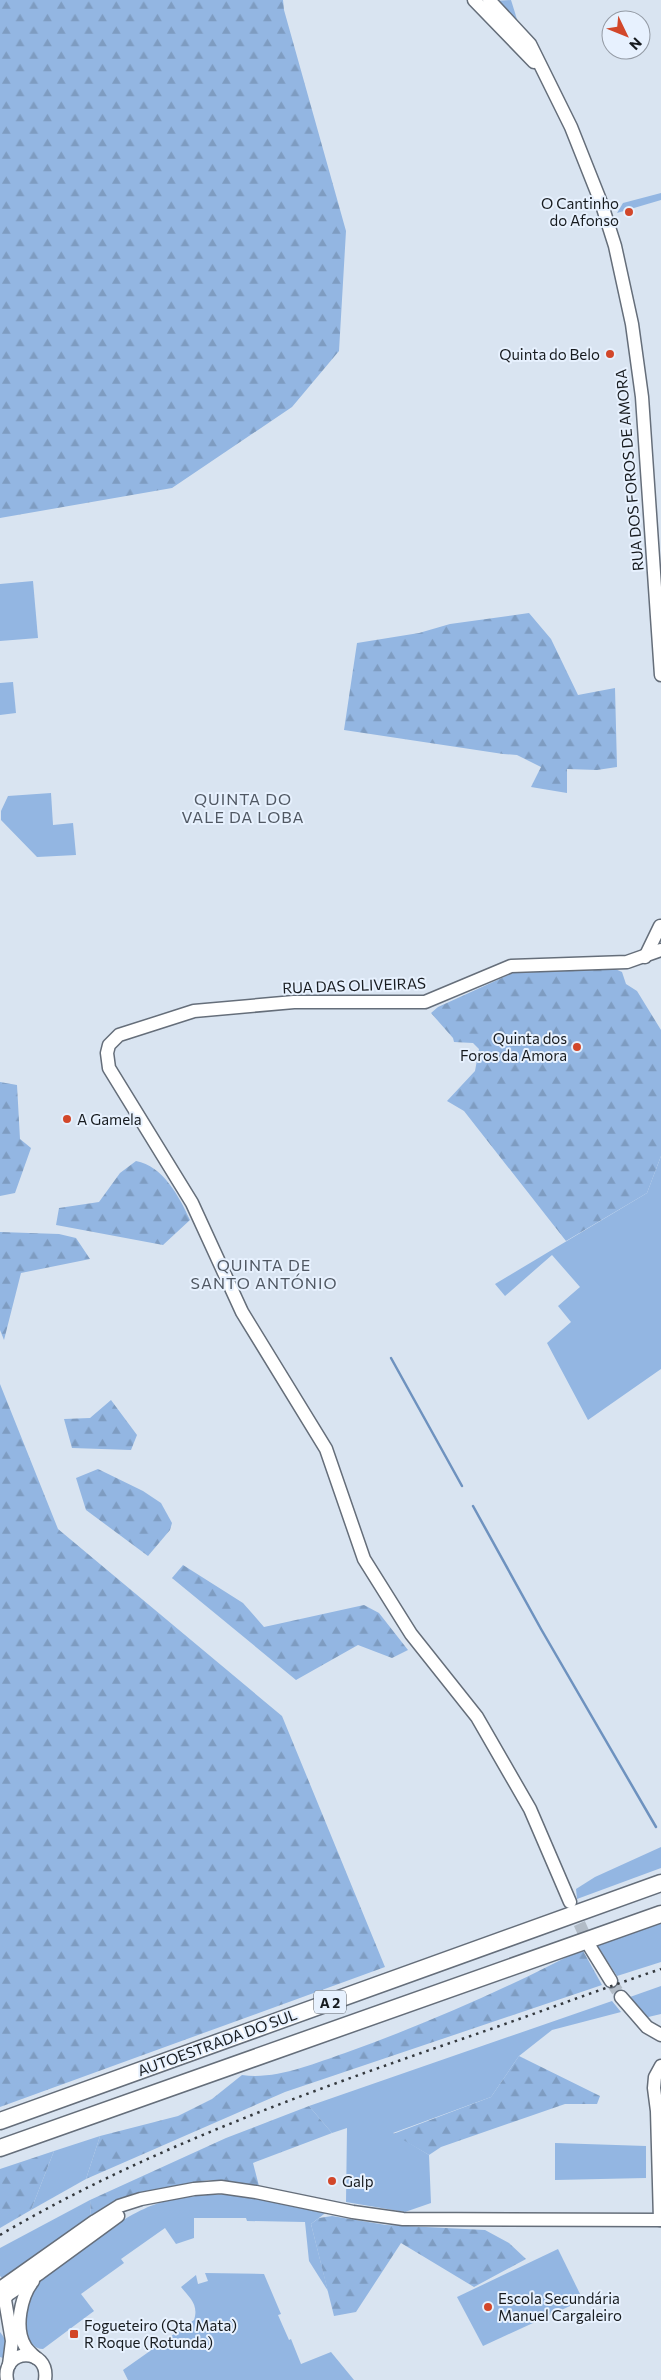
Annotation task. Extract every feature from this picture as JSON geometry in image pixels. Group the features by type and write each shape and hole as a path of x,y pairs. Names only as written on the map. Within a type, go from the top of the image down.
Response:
{"highway":[{"name":"AUTOESTRADA DO SUL","path":"0,2120 661,1883"},
{"name":"AUTOESTRADA DO SUL","path":"0,2148 661,1914"}],"street":[{"path":"474,0 541,70"},
{"path":"489,0 530,44 541,70"},
{"name":"RUA DOS FOROS DE AMORA","path":"541,70 571,126 602,205 615,246 632,324 642,397 648,464 661,675"},
{"path":"645,957 661,929"},
{"name":"RUA DAS OLIVEIRAS","path":"570,1902 530,1809 477,1718 410,1634 364,1559 326,1449 242,1312 192,1203 109,1068 107,1061 110,1046 119,1035 194,1011 294,1002 425,1002 510,966 618,963 645,957 661,950"},
{"path":"590,1947 611,1981"},
{"path":"622,1997 646,2027 661,2035"},
{"path":"1,2295 73,2236 108,2212 129,2202 178,2191 208,2188 235,2189 402,2220 660,2220 657,2111 654,2088 655,2077 661,2066"},
{"path":"1,2295 40,2273 122,2214 153,2199 178,2191"},
{"path":"40,2273 24,2294 21,2317 22,2340 43,2365 45,2380"},
{"path":"1,2295 17,2306 21,2317"},
{"path":"1,2295 12,2341 7,2380"},
{"path":"0,2322 6,2328 12,2341"},
{"path":"8,2365 18,2357 30,2355 36,2358"}],"green space":[{"path":"0,0 283,0 284,10 346,231 339,351 292,407 172,488 0,518"},
{"path":"511,0 520,29 494,1"},
{"path":"661,193 661,200 617,213 623,203"},
{"path":"33,581 38,638 0,641 0,584"},
{"path":"529,613 551,639 578,695 615,688 617,767 597,770 567,769 567,793 531,787 541,767 517,755 344,730 357,643 419,633 450,624"},
{"path":"13,682 16,713 0,715 0,683"},
{"path":"51,793 53,825 73,823 76,855 37,857 1,820 1,811 8,796"},
{"path":"613,968 622,972 626,984 637,991 661,1030 661,1156 647,1193 566,1241 464,1111 447,1101 475,1071 479,1049 473,1043 454,1042 453,1038 431,1013 438,1007 513,973"},
{"path":"0,1082 17,1085 20,1139 31,1148 15,1193 0,1196"},
{"path":"661,1156 661,1369 588,1420 547,1343 571,1322 558,1306 580,1287 552,1255 505,1296 495,1284 647,1193"},
{"path":"136,1161 154,1169 169,1183 181,1201 190,1220 163,1245 56,1225 59,1208 99,1202 120,1173"},
{"path":"0,1232 59,1234 76,1238 90,1259 21,1273 4,1340 0,1330"},
{"path":"0,1384 58,1529 282,1716 385,1967 0,2107"},
{"path":"111,1400 137,1435 131,1450 72,1448 64,1419 90,1418"},
{"path":"98,1469 143,1491 161,1503 172,1523 170,1530 148,1556 86,1510 76,1478"},
{"path":"183,1565 243,1603 264,1627 364,1605 379,1613 408,1650 392,1658 358,1645 296,1680 172,1578"},
{"path":"661,1847 661,1868 577,1899 576,1889 595,1877"},
{"path":"661,1921 661,1962 617,1976 596,1944"},
{"path":"582,1949 602,1985 285,2092 86,2179 100,2136 178,2116 212,2099 242,2075 268,2075 294,2070 406,2030 495,1992"},
{"path":"661,1986 661,2014 644,2018 630,1997"},
{"path":"612,2001 621,2012 552,2030 519,2056 491,2097 393,2133 429,2155 431,2203 405,2212 346,2202 347,2128 332,2133 309,2106"},
{"path":"519,2056 600,2096 597,2104 565,2104 441,2147 429,2155 393,2134 491,2097"},
{"path":"309,2106 332,2133 253,2163 259,2186 208,2180 171,2187 91,2218 90,2200 226,2138"},
{"path":"100,2136 86,2179 31,2210 54,2151"},
{"path":"555,2143 646,2146 646,2178 555,2180"},
{"path":"54,2151 31,2210 0,2228 0,2169"},
{"path":"228,2194 328,2211 311,2224 328,2291 309,2261 305,2222 247,2221 246,2218 194,2218 194,2238 176,2244 165,2228 121,2259 124,2263 81,2294 94,2311 43,2349 37,2348 29,2341 25,2323 28,2298 38,2283 68,2257 107,2230 143,2209 165,2201 201,2195"},
{"path":"90,2200 91,2218 3,2279 0,2276 0,2248"},
{"path":"332,2216 386,2225 485,2230 509,2243 526,2259 474,2287 401,2243 356,2312 334,2316 311,2224 319,2218"},
{"path":"558,2249 583,2300 483,2346 457,2297"},
{"path":"205,2273 264,2274 281,2314 278,2315 289,2340 291,2339 301,2364 331,2352 354,2380 128,2380 123,2370 194,2320 194,2306 181,2287 196,2275 198,2284 208,2281"},
{"path":"0,2332 6,2345 3,2358 0,2357"}],"waterway":[{"path":"391,1358 462,1486"},
{"path":"473,1506 541,1629 656,1827"}],"tunnel":[{"path":"572,1907 590,1947"},
{"path":"611,1981 621,1997"}],"railway":[{"path":"0,2235 53,2205 108,2178 219,2128 390,2064 661,1969"}],"place":[{"name":"O Cantinho do Afonso","path":"629,212"},
{"name":"Quinta do Belo","path":"610,354"},
{"name":"Quinta dos Foros da Amora","path":"577,1047"},
{"name":"A Gamela","path":"67,1119"},
{"name":"Galp","path":"332,2181"},
{"name":"Escola Secundária Manuel Cargaleiro","path":"488,2307"},
{"name":"Fogueteiro (Qta Mata) R Roque (Rotunda)","path":"74,2334"}],"district":[{"name":"QUINTA DO VALE DA LOBA","path":"243,807"},
{"name":"QUINTA DE SANTO ANTÓNIO","path":"264,1273"}]}
